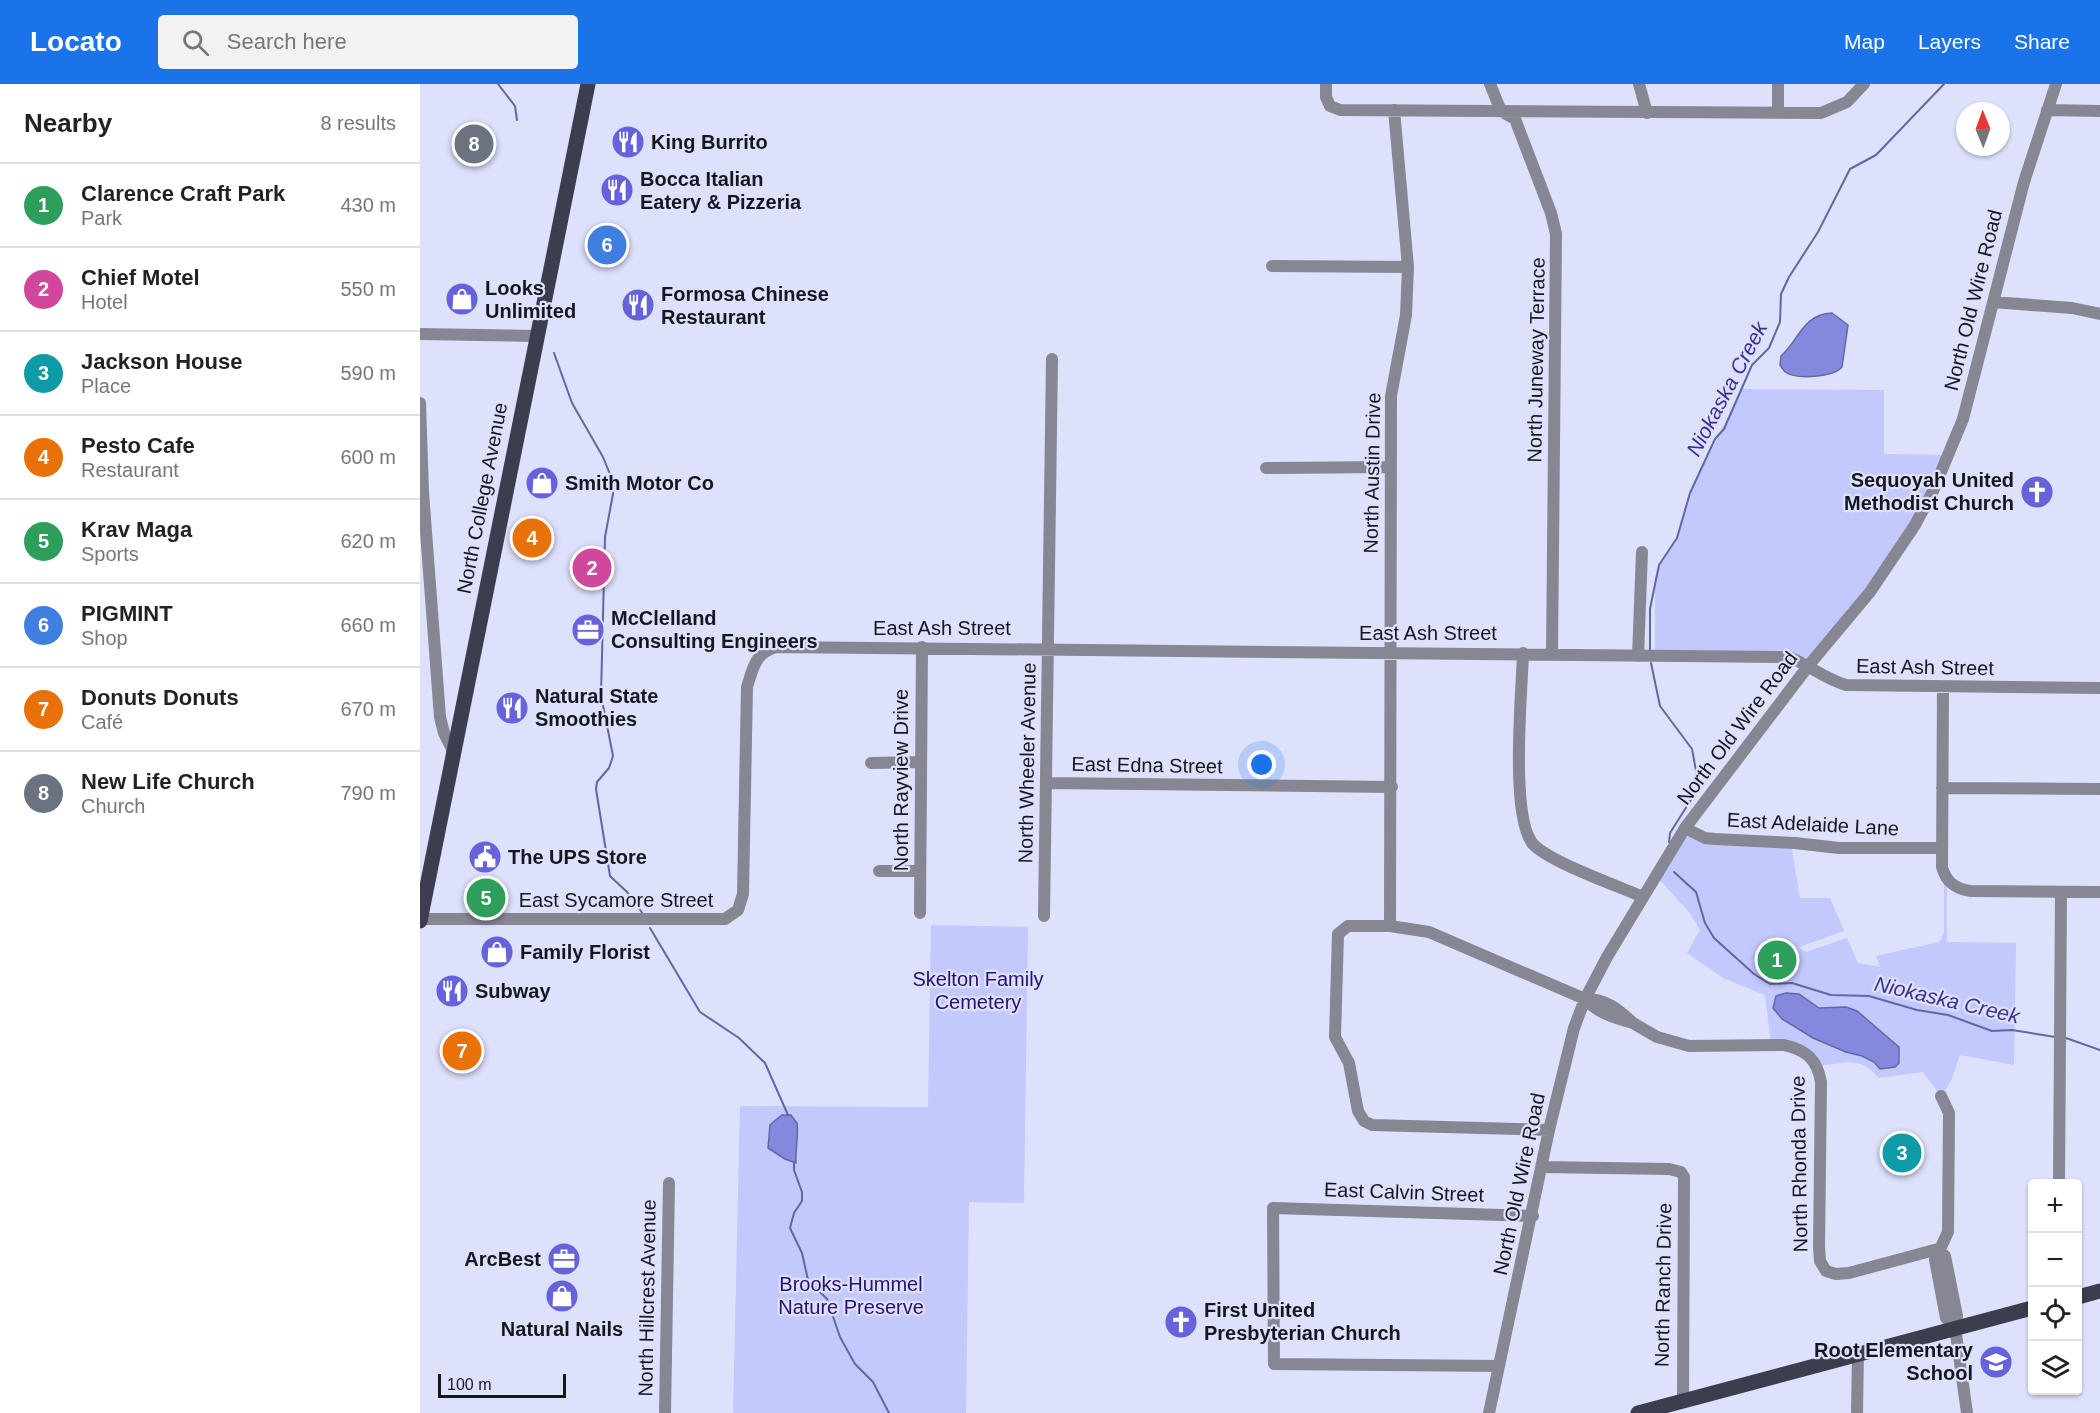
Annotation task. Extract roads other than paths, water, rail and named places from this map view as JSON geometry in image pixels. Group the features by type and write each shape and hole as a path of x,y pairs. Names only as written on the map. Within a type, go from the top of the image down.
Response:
{"main road":[{"name":"North College Avenue","path":"420,920 588,84"},
{"path":"2082,1296 2100,1291"},
{"path":"1638,1413 2028,1309"}],"street":[{"path":"1326,84 1328,102 1335,109 1821,113 1847,102 1864,84"},
{"name":"North Juneway Terrace","path":"1490,84 1501,111 1515,119 1551,213 1556,234 1551,654"},
{"path":"1639,84 1647,112"},
{"path":"1778,84 1778,112"},
{"name":"North Old Wire Road","path":"1489,1413 1533,1216 1549,1130 1574,1028 1585,999 1685,828 1809,665 1875,584 1915,525 1933,491 1963,419 2024,182 2056,84"},
{"name":"North Austin Drive","path":"1390,926 1391,396 1406,315 1408,267 1394,110"},
{"path":"2047,111 2100,111"},
{"path":"1272,266 1408,267"},
{"path":"1993,302 2072,308 2100,314"},
{"path":"420,334 536,336"},
{"name":"North Wheeler Avenue","path":"1044,916 1052,359"},
{"path":"420,403 423,492 440,717 453,751"},
{"path":"1266,468 1390,467"},
{"path":"1638,656 1642,552"},
{"name":"East Ash Street","path":"738,910 743,894 747,687 754,662 764,650 776,647 921,646 1789,657 1809,665 1830,680 1846,685 2100,688"},
{"name":"North Rayview Drive","path":"920,913 921,646"},
{"path":"1523,653 1520,795 1522,825 1532,845 1542,852 1643,897"},
{"path":"1943,687 1942,867 1949,882 1971,891 2100,892"},
{"path":"870,763 921,762"},
{"name":"East Edna Street","path":"1046,783 1392,787"},
{"path":"1942,788 2100,789"},
{"name":"East Adelaide Lane","path":"1685,828 1705,838 1715,839 1839,848 1942,848"},
{"path":"879,871 921,870"},
{"path":"2058,1179 2061,892"},
{"name":"East Sycamore Street","path":"420,920 725,919 738,910"},
{"path":"1549,1130 1372,1125 1364,1120 1355,1104 1349,1063 1335,1037 1337,943 1342,929 1348,926 1390,926 1441,937 1585,999"},
{"name":"North Rhonda Drive","path":"1585,999 1593,1008 1678,1044 1784,1045 1800,1049 1811,1056 1819,1069 1821,1082 1819,1247 1820,1261 1826,1271 1836,1274 1849,1273 1938,1248"},
{"path":"1941,1096 1949,1113 1948,1232 1938,1248 1945,1256 1958,1316 1954,1327 1967,1413"},
{"name":"North Ranch Drive","path":"1542,1167 1669,1169 1681,1172 1685,1183 1683,1400"},
{"name":"North Hillcrest Avenue","path":"665,1413 669,1183"},
{"name":"East Calvin Street","path":"1499,1366 1274,1364 1274,1208 1533,1216"},
{"path":"1857,1413 1858,1353"}],"water":[{"path":"1832,313 1848,325 1842,367 1831,373 1815,376 1798,376 1785,372 1780,365 1781,356 1802,329 1814,318"},
{"path":"1786,993 1799,994 1819,1008 1846,1007 1857,1011 1899,1047 1899,1063 1895,1067 1880,1069 1874,1062 1813,1038 1782,1019 1773,1008 1776,996"},
{"path":"782,1115 791,1115 797,1123 796,1163 768,1148 770,1125"}],"waterway":[{"path":"498,84 515,106 517,120"},
{"name":"Niokaska Creek","path":"1650,650 1650,609 1659,565 1677,538 1690,493 1715,439 1724,429 1752,365 1769,348 1780,322 1781,294 1789,277 1818,232 1850,169 1876,155 1944,84"},
{"path":"554,353 572,403 603,457 613,482 605,537 601,695 613,756 609,768 597,782 596,789 610,876 627,892 643,914"},
{"name":"Niokaska Creek","path":"1651,663 1660,706 1692,749 1699,787 1670,833 1669,842"},
{"name":"Niokaska Creek","path":"1674,872 1696,892 1705,923 1714,938 1754,974 1770,984 1792,983 1831,995 1869,996 1917,1010 1948,1015 1992,1031 2012,1030 2055,1037"},
{"path":"650,928 700,1012 739,1038 765,1063 788,1115"},
{"name":"Niokaska Creek","path":"2066,1038 2100,1050"},
{"path":"794,1162 794,1170 802,1192 802,1201 794,1213 790,1228 802,1253 808,1280 827,1299 840,1337 855,1364 873,1382 889,1413"}],"place":[{"name":"King Burrito","path":"628,142"},
{"name":"New Life Church","path":"474,144"},
{"name":"Bocca Italian Eatery & Pizzeria","path":"617,190"},
{"name":"PIGMINT","path":"607,245"},
{"name":"Looks Unlimited","path":"462,299"},
{"name":"Formosa Chinese Restaurant","path":"638,305"},
{"name":"Smith Motor Co","path":"542,483"},
{"name":"Sequoyah United Methodist Church","path":"2037,492"},
{"name":"Pesto Cafe","path":"532,538"},
{"name":"Chief Motel","path":"592,568"},
{"name":"McClelland Consulting Engineers","path":"588,630"},
{"name":"Natural State Smoothies","path":"512,708"},
{"name":"The UPS Store","path":"485,857"},
{"name":"Krav Maga","path":"486,898"},
{"name":"Family Florist","path":"497,952"},
{"name":"Clarence Craft Park","path":"1777,960"},
{"name":"Subway","path":"452,991"},
{"name":"Donuts Donuts","path":"462,1051"},
{"name":"Jackson House","path":"1902,1153"},
{"name":"ArcBest","path":"564,1259"},
{"name":"Natural Nails","path":"562,1296"},
{"name":"First United Presbyterian Church","path":"1181,1322"},
{"name":"Root Elementary School","path":"1996,1362"}],"park label":[{"name":"Skelton Family Cemetery","path":"978,990"},
{"name":"Brooks-Hummel Nature Preserve","path":"851,1296"}]}
